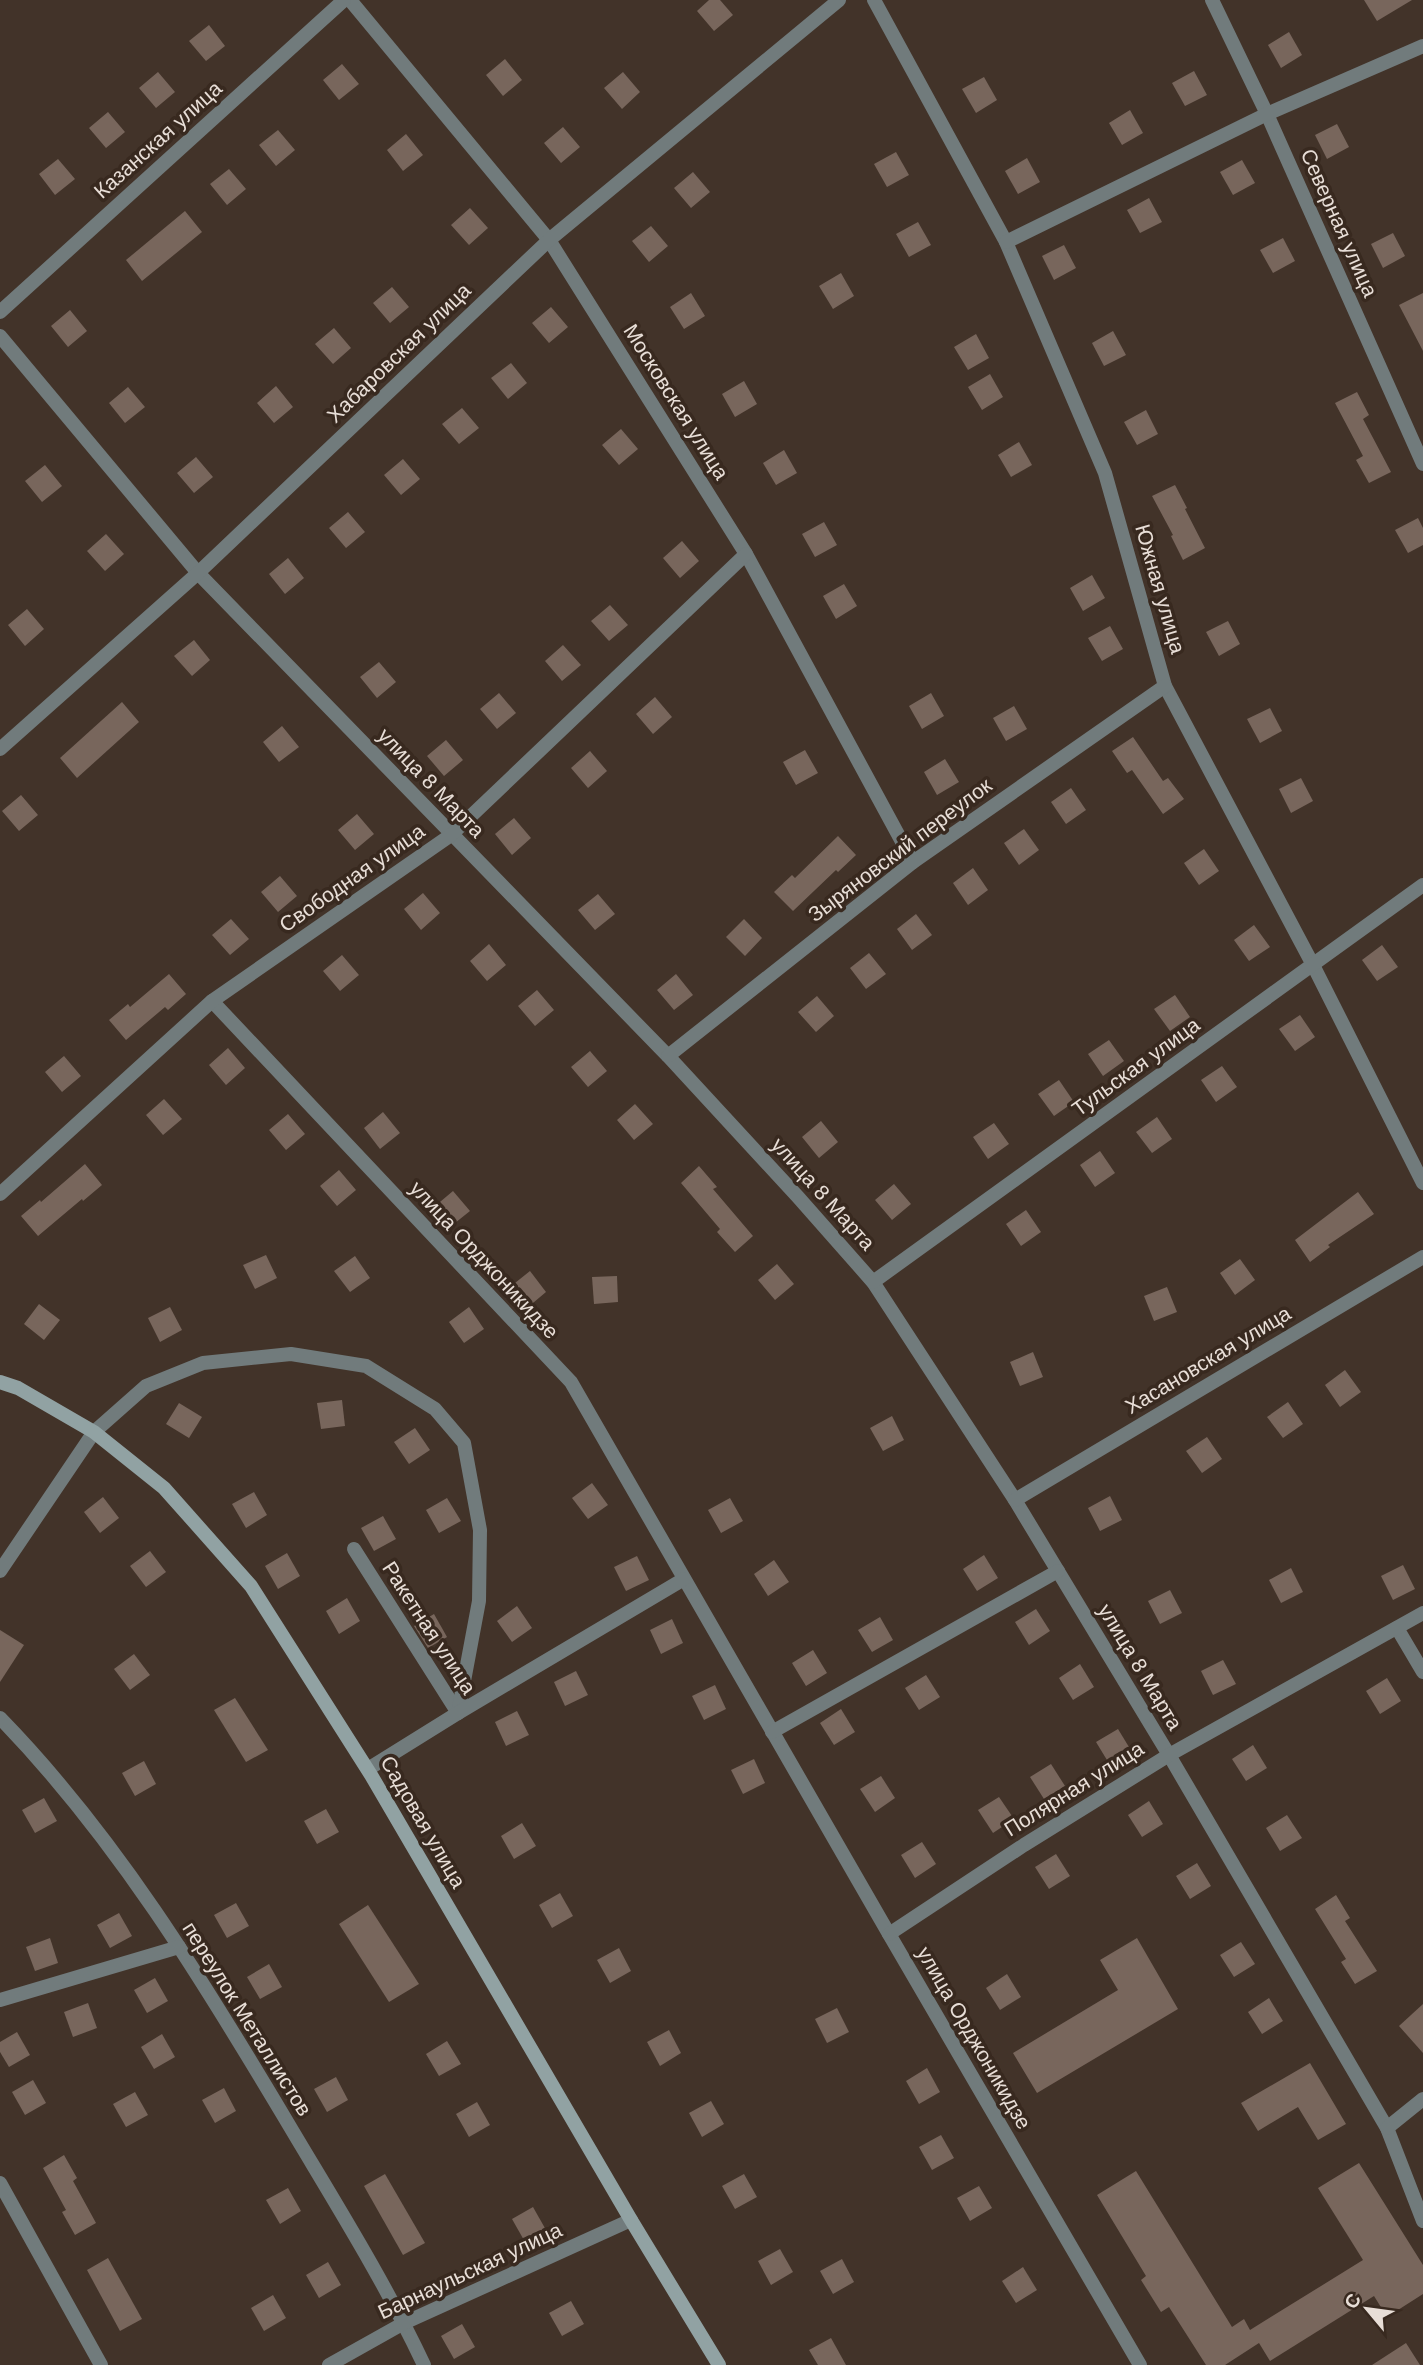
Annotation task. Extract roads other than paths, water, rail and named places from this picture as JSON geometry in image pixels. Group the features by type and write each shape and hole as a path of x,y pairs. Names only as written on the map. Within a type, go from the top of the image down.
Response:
{"street":[{"name":"Казанская улица","path":"0,312 344,0"},
{"name":"Московская улица","path":"351,0 549,240 747,554 913,862"},
{"name":"Хабаровская улица","path":"0,749 198,573 549,240 839,0"},
{"name":"Южная улица","path":"873,0 1006,242 1105,473 1165,687 1313,965 1423,1183"},
{"name":"Северная улица","path":"1212,0 1267,114 1423,464"},
{"path":"1006,242 1267,114 1423,46"},
{"name":"улица 8 Марта","path":"0,336 198,573 668,1056 873,1282 1015,1500 1169,1755 1387,2128 1423,2221"},
{"name":"Свободная улица","path":"0,1194 212,1000 452,835 747,554"},
{"name":"Зыряновский переулок","path":"668,1056 913,862 1165,687"},
{"name":"Тульская улица","path":"873,1282 1423,885"},
{"name":"улица Орджоникидзе","path":"212,1000 571,1382 888,1934 1140,2365"},
{"name":"Хасановская улица","path":"1015,1500 1423,1257"},
{"name":"Ракетная улица","path":"0,1571 94,1432 146,1386 203,1363 291,1354 366,1366 435,1409 464,1443 480,1530 479,1601 458,1713"},
{"name":"Садовая улица","path":"0,1382 18,1388 94,1432 164,1488 251,1586 368,1769 631,2220 719,2365"},
{"name":"Ракетная улица","path":"354,1549 458,1713"},
{"path":"772,1732 1058,1571"},
{"path":"368,1769 684,1579"},
{"name":"Полярная улица","path":"888,1934 1024,1844 1169,1755 1423,1614"},
{"path":"1397,1628 1423,1672"},
{"name":"переулок Металлистов","path":"0,1718 41,1760 137,1885 215,2000 382,2282 424,2365"},
{"path":"0,2000 179,1947"},
{"path":"1387,2128 1423,2099"},
{"path":"0,2183 101,2365"},
{"name":"Барнаульская улица","path":"329,2365 404,2323 631,2220"}]}
